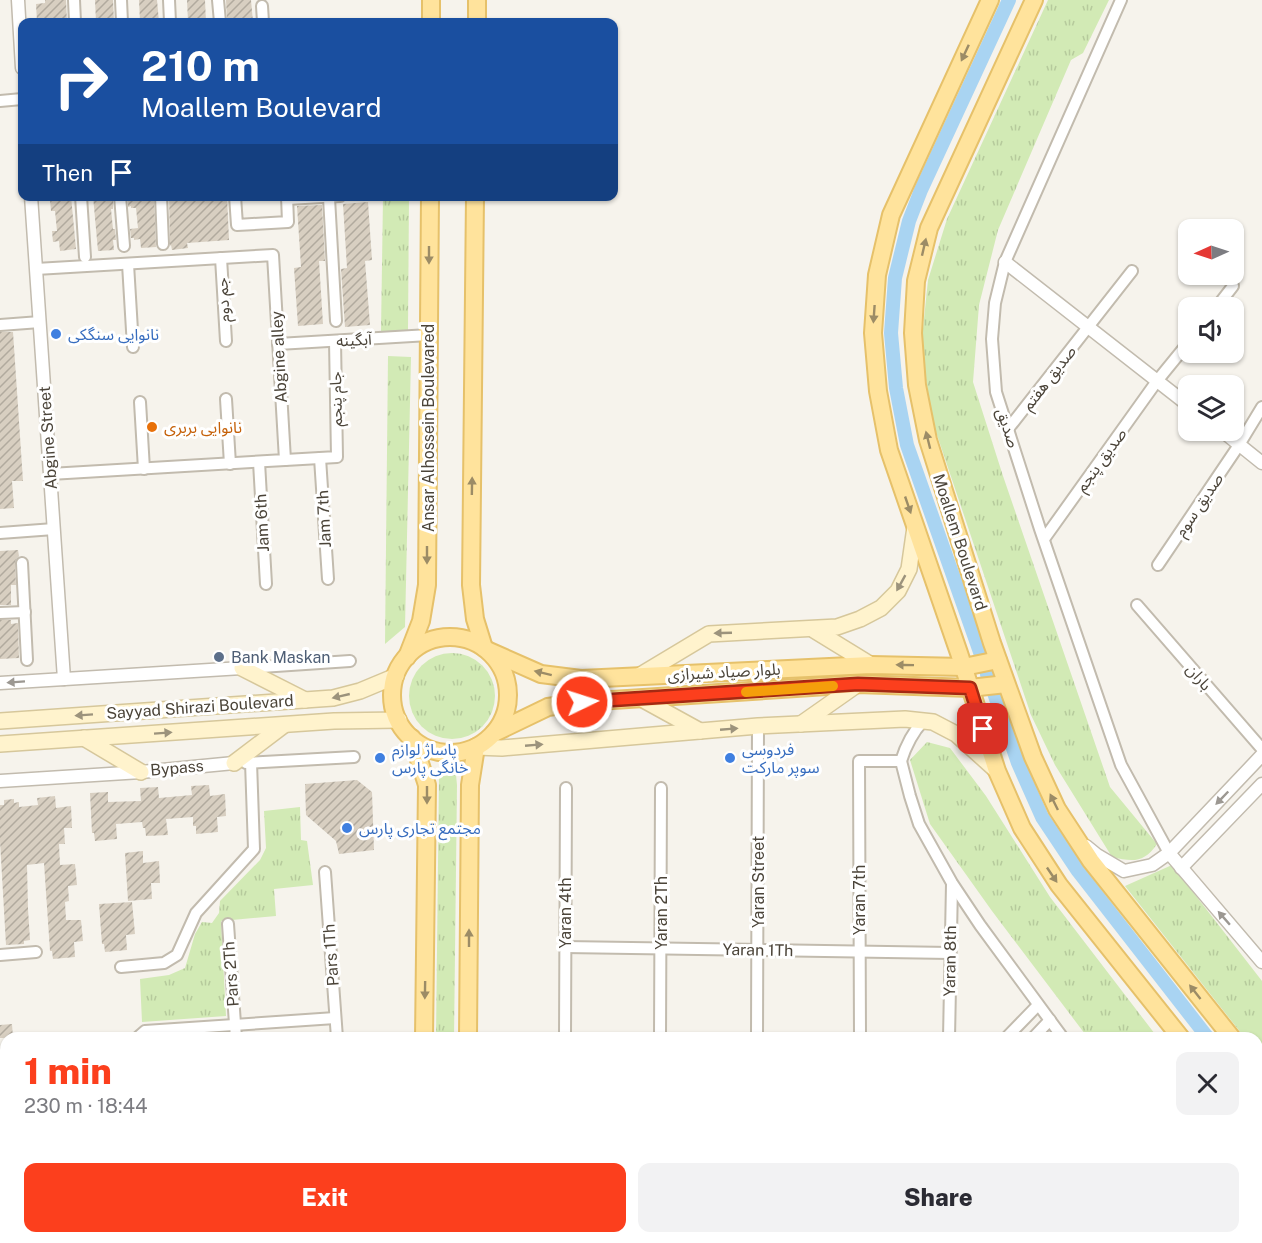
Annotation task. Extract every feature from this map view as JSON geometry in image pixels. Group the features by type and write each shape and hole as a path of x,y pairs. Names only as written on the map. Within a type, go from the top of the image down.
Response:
{"main road":[{"path":"431,0 431,18"},
{"path":"477,0 477,18"},
{"path":"990,0 891,215 877,275 873,333 878,391 889,450 964,666 997,771 1022,828 1059,885 1176,1032"},
{"name":"Moallem Boulevard","path":"1034,0 929,228 916,281 913,333 917,386 928,440 998,660 1033,757 1057,809 1091,861 1227,1032"},
{"name":"Ansar Alhossein Boulevared","path":"407,657 421,621 427,585 430,201"},
{"path":"475,201 471,585 475,619 486,650"},
{"path":"639,676 709,634 813,630 837,627 860,620 881,608 898,591 909,569 915,527"},
{"path":"813,630 871,665"},
{"path":"438,638 462,638 486,650 500,665 508,691 504,718 494,733 476,747 454,753 432,750 412,738 399,720 393,699 396,676 407,657 416,648 438,638"},
{"name":"بلوار صیاد شیرازی","path":"486,650 541,674 581,679 871,665 964,666 998,660"},
{"path":"242,668 304,700"},
{"name":"Sayyad Shirazi Boulevard","path":"0,721 333,698 360,691 396,676"},
{"path":"801,724 858,684"},
{"name":"بلوار صیاد شیرازی","path":"494,733 548,707 582,702 858,684 970,688 1006,684"},
{"path":"640,698 700,731"},
{"path":"476,747 502,748 758,726 905,719 933,722 956,734 997,771"},
{"name":"Sayyad Shirazi Boulevard","path":"0,744 284,724 399,720"},
{"path":"234,763 284,724"},
{"path":"84,738 141,772"},
{"path":"412,738 427,785 424,1032"},
{"path":"468,1032 470,785 476,747"}],"street":[{"path":"18,0 19,18"},
{"path":"74,0 75,18"},
{"path":"121,0 122,18"},
{"path":"169,0 170,18"},
{"path":"218,0 220,18"},
{"name":"صدیق","path":"1121,0 1005,262 995,303 992,339 996,392 1120,765 1169,853"},
{"path":"262,6 263,18"},
{"path":"0,101 18,99"},
{"name":"Abgine Street","path":"31,201 64,679"},
{"path":"81,201 85,257"},
{"path":"120,201 124,246"},
{"path":"160,201 163,244"},
{"path":"235,201 237,225 288,222 287,201"},
{"path":"336,201 336,321"},
{"name":"Abgine alley","path":"36,269 273,255 285,460"},
{"name":"جم دوم","path":"221,258 226,341"},
{"path":"1005,262 1178,397"},
{"path":"128,264 133,346"},
{"name":"صدیق هفتم","path":"1008,429 1132,271"},
{"path":"1224,297 1233,286"},
{"path":"0,325 40,322"},
{"name":"آبگینه","path":"279,344 429,335"},
{"name":"جام پنجم","path":"321,458 337,457 335,341"},
{"name":"صدیق پنجم","path":"1044,539 1178,356"},
{"path":"226,399 230,464"},
{"path":"140,402 144,469"},
{"name":"صدیق سوم","path":"1158,565 1262,407"},
{"path":"1234,441 1262,463"},
{"path":"50,474 321,458"},
{"name":"Jam 7th","path":"321,458 328,579"},
{"name":"Jam 6th","path":"259,462 266,584"},
{"path":"0,532 54,529"},
{"path":"22,562 27,660"},
{"name":"باران","path":"1137,605 1262,749"},
{"path":"0,614 25,612"},
{"path":"0,683 350,662"},
{"path":"923,721 913,732 901,760 919,824 952,883 980,925 1059,1032"},
{"name":"Yaran Street","path":"757,1032 758,726"},
{"path":"1076,838 1097,855 1124,871 1152,865 1169,853 1262,755"},
{"name":"Bypass","path":"0,781 141,772 234,763 354,757"},
{"name":"Yaran 7th","path":"860,1032 859,761 901,760"},
{"path":"122,967 164,963 177,956 196,913 254,849 251,762"},
{"name":"Yaran 4th","path":"564,1032 566,788"},
{"name":"Yaran 2Th","path":"660,1032 661,788"},
{"path":"1181,868 1260,791"},
{"path":"1169,853 1262,962"},
{"name":"Pars 1Th","path":"325,872 336,1032"},
{"name":"Yaran 8th","path":"949,1032 952,883"},
{"name":"Pars 2Th","path":"228,924 236,1032"},
{"name":"Yaran 1Th","path":"565,947 950,952"},
{"path":"0,955 36,952"},
{"path":"1012,1032 1038,1005"},
{"path":"143,1032 145,1030 335,1018"},
{"path":"1039,1032 1050,1020"}],"green space":[{"path":"1048,0 1109,0 1083,53 1071,60 998,230 979,305 973,382 1110,787 1157,844 1147,855 1138,860 1112,857 1055,765 1031,715 933,423 921,348 928,280 947,219"},
{"path":"383,201 409,201 408,330 381,332"},
{"path":"388,356 411,357 405,627 385,644"},
{"path":"452,653 469,656 488,672 492,679 495,696 492,713 476,732 469,736 452,739 435,736 416,720 412,713 409,696 412,679 428,660 435,656"},
{"path":"927,742 950,748 986,796 1050,897 1153,1032 1083,1032 930,824 910,760"},
{"path":"442,771 451,771 456,775 457,785 454,1032 436,1032 439,777"},
{"path":"300,807 301,840 307,841 313,885 274,889 276,916 221,921 226,1016 142,1022 140,979 169,975 185,968 195,934 202,922 212,923 219,913 220,901 260,860 266,848 264,811"},
{"path":"1172,865 1262,981 1262,1032 1240,1032 1125,886"}],"building":[{"path":"45,0 66,0 67,18 37,18 36,4 45,3"},
{"path":"95,0 113,0 114,18 96,18"},
{"path":"139,0 157,0 159,18 140,18"},
{"path":"187,0 205,0 206,18 188,18"},
{"path":"226,0 251,0 253,18 227,18"},
{"path":"50,201 71,201 76,249 60,251 59,241 53,242 52,231 57,231 55,211 51,211"},
{"path":"93,201 113,201 113,209 111,209 116,240 113,240 114,250 98,251"},
{"path":"128,201 154,201 156,247 141,248 140,239 131,238 130,229 138,228 136,208 128,207"},
{"path":"169,201 227,201 229,240 187,243 188,248 172,250"},
{"path":"368,202 372,260 365,261 370,325 345,327 341,269 347,268 343,204"},
{"path":"322,205 325,261 319,261 323,324 298,326 294,268 301,267 297,206"},
{"path":"0,332 13,332 23,481 12,481 14,508 0,509"},
{"path":"18,550 19,556 15,563 16,585 11,585 11,605 0,605 0,551"},
{"path":"0,620 11,620 11,624 18,623 19,658 0,659"},
{"name":"مجتمع تجاری پارس","path":"357,780 372,792 374,850 339,854 336,841 306,815 305,784"},
{"path":"209,785 210,796 225,794 226,816 217,817 218,832 196,834 193,817 166,819 168,835 146,836 142,822 116,824 117,839 95,841 94,833 92,833 90,793 108,792 108,802 141,801 140,788 158,787 159,798 192,795 191,786"},
{"path":"55,796 56,808 71,806 72,828 64,828 65,844 59,844 60,865 75,864 77,885 68,886 69,901 65,902 66,920 81,920 83,941 74,942 75,957 53,959 52,951 50,951 44,863 27,865 30,940 24,941 24,944 6,945 0,805 4,805 4,800 14,799 14,803 19,802 19,807 38,805 37,798"},
{"path":"143,851 143,863 159,861 160,883 151,883 152,899 128,901 125,853"},
{"path":"132,902 135,934 126,935 127,950 105,952 104,944 102,944 99,904"},
{"path":"12,1024 13,1032 0,1032 0,1025"}],"waterway":[{"path":"981,655 907,445 896,388 891,333 895,278 909,221 921,190 1009,0"},
{"path":"986,670 988,678"},
{"path":"994,693 1018,763 1042,817 1078,871 1203,1032"}],"slow traffic":[{"path":"746,692 833,686"}],"place":[{"name":"نانوایی سنگکی","path":"56,334"},
{"name":"نانوایی بربری","path":"152,427"},
{"name":"Bank Maskan","path":"219,657"},
{"name":"پاساژ لوازم خانگی پارس","path":"380,758"},
{"name":"فردوسی سوپر مارکت","path":"730,758"},
{"name":"مجتمع تجاری پارس","path":"347,828"}],"route":[{"path":"582,702 858,684 970,688 983,729"}]}
